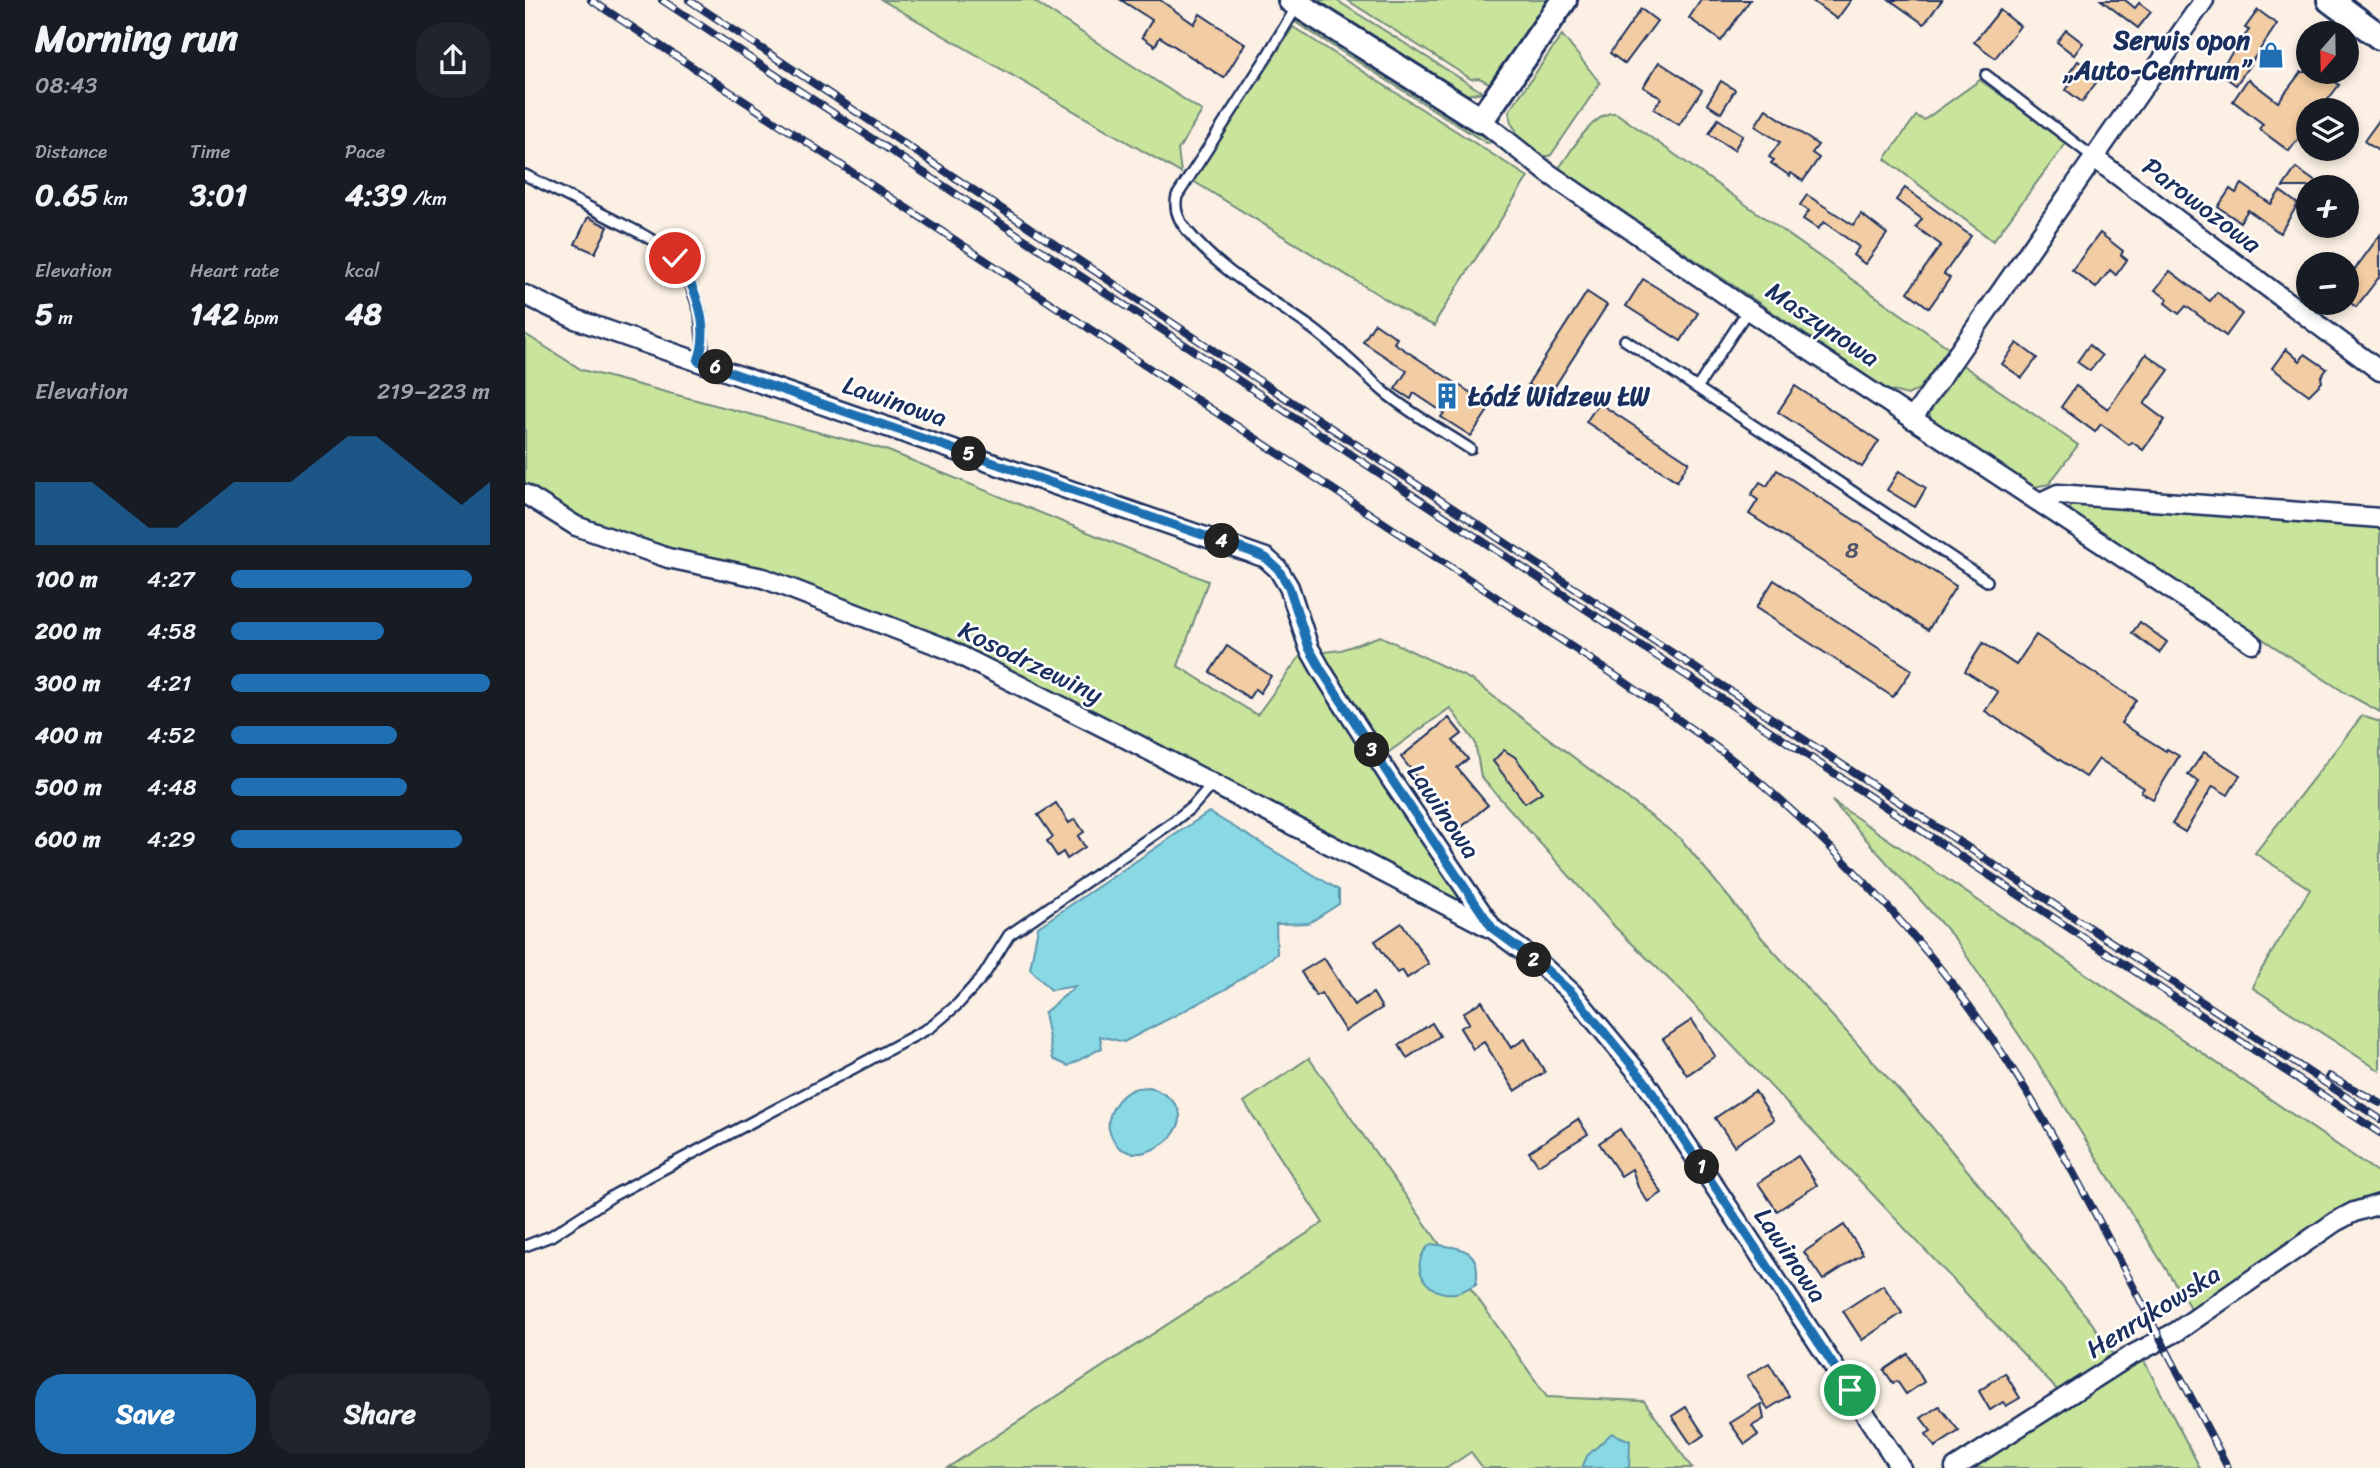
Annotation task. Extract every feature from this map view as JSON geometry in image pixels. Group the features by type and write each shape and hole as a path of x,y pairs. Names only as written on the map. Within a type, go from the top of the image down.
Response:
{"street":[{"path":"1481,120 1564,0"},
{"path":"1912,419 2204,0"},
{"path":"2330,0 2380,37"},
{"name":"Maszynowa","path":"1294,2 1481,120 1548,173 1748,310 2252,643"},
{"name":"Parowozowa","path":"2093,157 2380,371"},
{"name":"Lawinowa","path":"525,295 575,319 1266,558 1278,569 1289,587 1309,648 1322,671 1493,929 1539,963 1572,993 1644,1080 1901,1468"},
{"name":"Kosodrzewiny","path":"525,494 576,526 668,558 763,578 945,648 1213,783 1493,929"},
{"path":"2041,502 2058,494 2380,518"},
{"name":"Henrykowska","path":"1955,1468 2128,1357 2176,1332 2335,1223 2354,1212 2380,1204"}],"lane":[{"path":"1294,2 1263,63 1177,196 1175,205 1178,218 1191,236 1218,261 1326,339 1357,364 1382,390 1470,449"},
{"path":"1986,75 2093,157"},
{"path":"525,176 647,237 675,258 689,280 700,312 703,348 698,361"},
{"path":"1697,388 1748,310"},
{"path":"1625,340 1987,581"},
{"path":"525,1247 551,1236 614,1195 931,1027 958,1004 984,975 1009,935 1174,821 1193,806 1213,783"}],"green space":[{"path":"882,0 1032,0 1202,111 1178,150 1181,173"},
{"path":"1311,0 1336,0 1482,92 1467,95 1461,93"},
{"path":"1347,0 1553,0 1493,85 1479,78 1471,79"},
{"path":"1301,20 1492,142 1486,143 1295,22"},
{"path":"1293,27 1528,177 1435,326 1415,317 1193,181"},
{"path":"1562,35 1600,83 1551,155 1546,157 1530,151 1512,136 1516,130 1511,123 1509,111"},
{"path":"1980,80 2067,142 1993,241 1885,159 1916,116 1924,120"},
{"path":"1610,113 1616,113 1949,348 1919,389 1908,395 1888,390 1559,168 1587,129"},
{"path":"525,334 582,370 886,450 1208,581 1178,666 1257,715 1301,655 1341,650 1380,636 1472,680 1681,839 1762,938 1932,1127 2092,1323 2121,1367 2141,1355 2200,1468 1970,1468 2070,1407 2059,1392 1679,989 1616,928 1481,777 1475,742 1450,708 1378,760 1493,929 945,648 763,578 668,558 525,494"},
{"path":"1961,364 2078,445 2049,484 2034,487 2023,483 1932,423 1930,408"},
{"path":"2075,502 2380,523 2380,712 2347,694 2071,514 2070,508"},
{"path":"2362,716 2380,722 2380,1071 2253,988 2310,889 2255,853"},
{"path":"1832,801 2380,1174 2380,1195 2355,1204 2194,1314 2039,1065 1956,940"},
{"path":"1309,1058 1547,1397 1644,1401 1692,1468 1483,1468 1471,1452 1447,1468 947,1468 1323,1223 1244,1102"}],"water":[{"path":"1209,812 1339,890 1339,904 1309,923 1276,924 1277,954 1226,989 1124,1042 1100,1036 1102,1048 1068,1066 1053,1059 1044,1013 1076,986 1051,990 1030,969 1038,927"},
{"path":"1150,1087 1174,1102 1179,1111 1180,1122 1166,1142 1141,1153 1129,1152 1118,1146 1110,1133 1111,1113 1118,1101 1128,1092 1136,1088"},
{"path":"1431,1244 1459,1249 1472,1256 1476,1263 1476,1284 1455,1293 1445,1293 1428,1285 1420,1269 1420,1261"},
{"path":"1612,1433 1630,1441 1629,1468 1582,1468 1587,1456"}],"building":[{"path":"1121,0 1160,0 1194,24 1200,14 1245,44 1224,78 1160,37 1155,46 1142,37 1152,20"},
{"path":"1701,0 1750,0 1721,41 1689,18"},
{"path":"1811,0 1851,0 1837,19"},
{"path":"1890,0 1942,0 1924,24"},
{"path":"2101,0 2125,0 2135,8 2139,3 2151,12 2138,28"},
{"path":"1641,9 1657,21 1625,64 1610,53"},
{"path":"2000,10 2020,26 1995,58 1974,42"},
{"path":"2258,10 2277,24 2236,85 2218,72 2249,30 2245,28"},
{"path":"2066,30 2083,43 2074,55 2057,42"},
{"path":"2078,61 2100,77 2082,102 2066,90 2071,83 2065,79"},
{"path":"1659,62 1702,90 1679,125 1654,109 1661,98 1643,87"},
{"path":"2248,79 2278,102 2296,79 2296,84 2339,85 2329,98 2296,98 2296,142 2289,151 2259,129 2263,124 2233,101"},
{"path":"1721,81 1735,90 1721,113 1707,104"},
{"path":"1766,109 1818,145 1812,153 1819,158 1803,181 1771,163 1774,160 1769,157 1780,142 1755,126"},
{"path":"1718,119 1743,135 1734,150 1709,134"},
{"path":"2380,119 2380,152 2364,141"},
{"path":"2296,168 2306,175 2296,175 2296,187 2283,187"},
{"path":"2242,184 2271,204 2280,191 2296,203 2296,207 2280,233 2248,210 2240,222 2218,207 2230,189 2236,193"},
{"path":"1905,188 1971,236 1944,274 1950,278 1929,308 1908,292 1941,245 1916,227 1922,219 1896,200"},
{"path":"1807,195 1853,225 1861,214 1887,234 1865,264 1853,255 1859,247 1824,222 1818,229 1803,219 1809,211 1800,205"},
{"path":"588,217 608,227 595,253 575,244"},
{"path":"2100,233 2123,251 2121,255 2127,260 2116,275 2110,270 2096,288 2072,270"},
{"path":"2380,235 2380,276 2359,303 2359,264"},
{"path":"2170,271 2210,301 2217,292 2242,314 2226,336 2186,306 2179,314 2165,303 2168,299 2155,290"},
{"path":"1643,279 1698,313 1681,341 1626,306"},
{"path":"1587,292 1607,305 1548,397 1528,384"},
{"name":"Łódź Widzew ŁW","path":"1375,323 1397,338 1394,343 1491,406 1471,436 1441,417 1444,413 1414,393 1411,399 1395,389 1407,371 1363,342"},
{"path":"2017,343 2037,358 2022,378 2002,364"},
{"path":"2089,345 2102,356 2090,371 2077,362"},
{"path":"2286,349 2300,361 2305,354 2327,369 2321,377 2322,382 2309,395 2272,368"},
{"path":"2146,354 2169,370 2144,404 2165,420 2143,450 2132,442 2129,445 2101,424 2095,432 2061,407 2076,386 2108,409"},
{"path":"1795,386 1879,441 1862,467 1778,412"},
{"path":"1599,403 1689,462 1677,481 1586,422"},
{"path":"1777,470 1956,586 1928,630 1749,514 1758,500 1751,495 1760,482 1767,486"},
{"path":"1899,471 1926,488 1915,507 1887,490"},
{"path":"1774,580 1912,670 1893,697 1756,608"},
{"path":"2140,622 2167,642 2159,653 2132,633"},
{"path":"2036,635 2136,700 2121,723 2179,756 2153,799 2141,792 2144,788 2099,759 2086,777 1985,711 1998,692 1965,671 1983,643 2016,665"},
{"path":"1227,646 1271,676 1260,693 1255,689 1249,698 1210,672"},
{"path":"1449,718 1462,734 1453,741 1468,759 1457,768 1488,805 1458,830 1401,757"},
{"path":"1504,750 1515,757 1542,792 1525,803 1493,761"},
{"path":"2204,752 2240,775 2228,795 2213,786 2185,832 2172,824 2199,782 2188,775"},
{"path":"1056,803 1069,823 1075,819 1084,832 1078,836 1085,847 1067,859 1063,852 1057,856 1047,841 1053,837 1038,815"},
{"path":"1402,923 1429,964 1407,978 1402,970 1397,973 1375,941"},
{"path":"1324,958 1354,1005 1373,993 1382,1008 1345,1031 1321,993 1316,996 1301,972"},
{"path":"1482,1001 1511,1048 1525,1039 1545,1072 1515,1091 1484,1042 1473,1049 1460,1028 1469,1023 1463,1013"},
{"path":"1692,1020 1715,1056 1687,1075 1663,1039"},
{"path":"1432,1023 1440,1036 1407,1058 1399,1045"},
{"path":"1755,1091 1774,1120 1734,1146 1715,1118"},
{"path":"1578,1119 1588,1134 1538,1165 1529,1152"},
{"path":"1620,1129 1662,1193 1648,1202 1638,1187 1632,1169 1621,1176 1599,1143"},
{"path":"1798,1156 1817,1185 1777,1211 1758,1183"},
{"path":"1844,1225 1863,1254 1823,1280 1804,1252"},
{"path":"1883,1285 1902,1313 1862,1340 1843,1311"},
{"path":"1908,1354 1924,1382 1906,1394 1897,1381 1893,1383 1884,1370"},
{"path":"1769,1363 1789,1396 1768,1409 1747,1376"},
{"path":"2005,1373 2020,1398 2006,1406 2003,1402 1990,1410 1979,1391"},
{"path":"1761,1404 1764,1419 1752,1426 1758,1435 1745,1444 1730,1423"},
{"path":"1939,1406 1959,1431 1935,1447 1926,1434 1931,1431 1921,1418"},
{"path":"1686,1407 1704,1435 1691,1444 1672,1416"}],"railway":[{"path":"591,0 1622,680 1728,756 1788,807 1863,880 1910,932 1954,986 2002,1053 2065,1158 2228,1468"},
{"path":"662,0 2380,1133"},
{"path":"689,0 1228,360 2380,1119"},
{"path":"2329,1076 2380,1103"}],"place":[{"name":"Serwis opon „Auto-Centrum”","path":"2271,55"},
{"name":"Łódź Widzew ŁW","path":"1447,396"}],"route":[{"path":"675,258 689,280 700,312 703,348 698,361 1252,552 1266,558 1278,569 1289,587 1309,648 1322,671 1493,929 1539,963 1572,993 1644,1080 1850,1390"}]}
